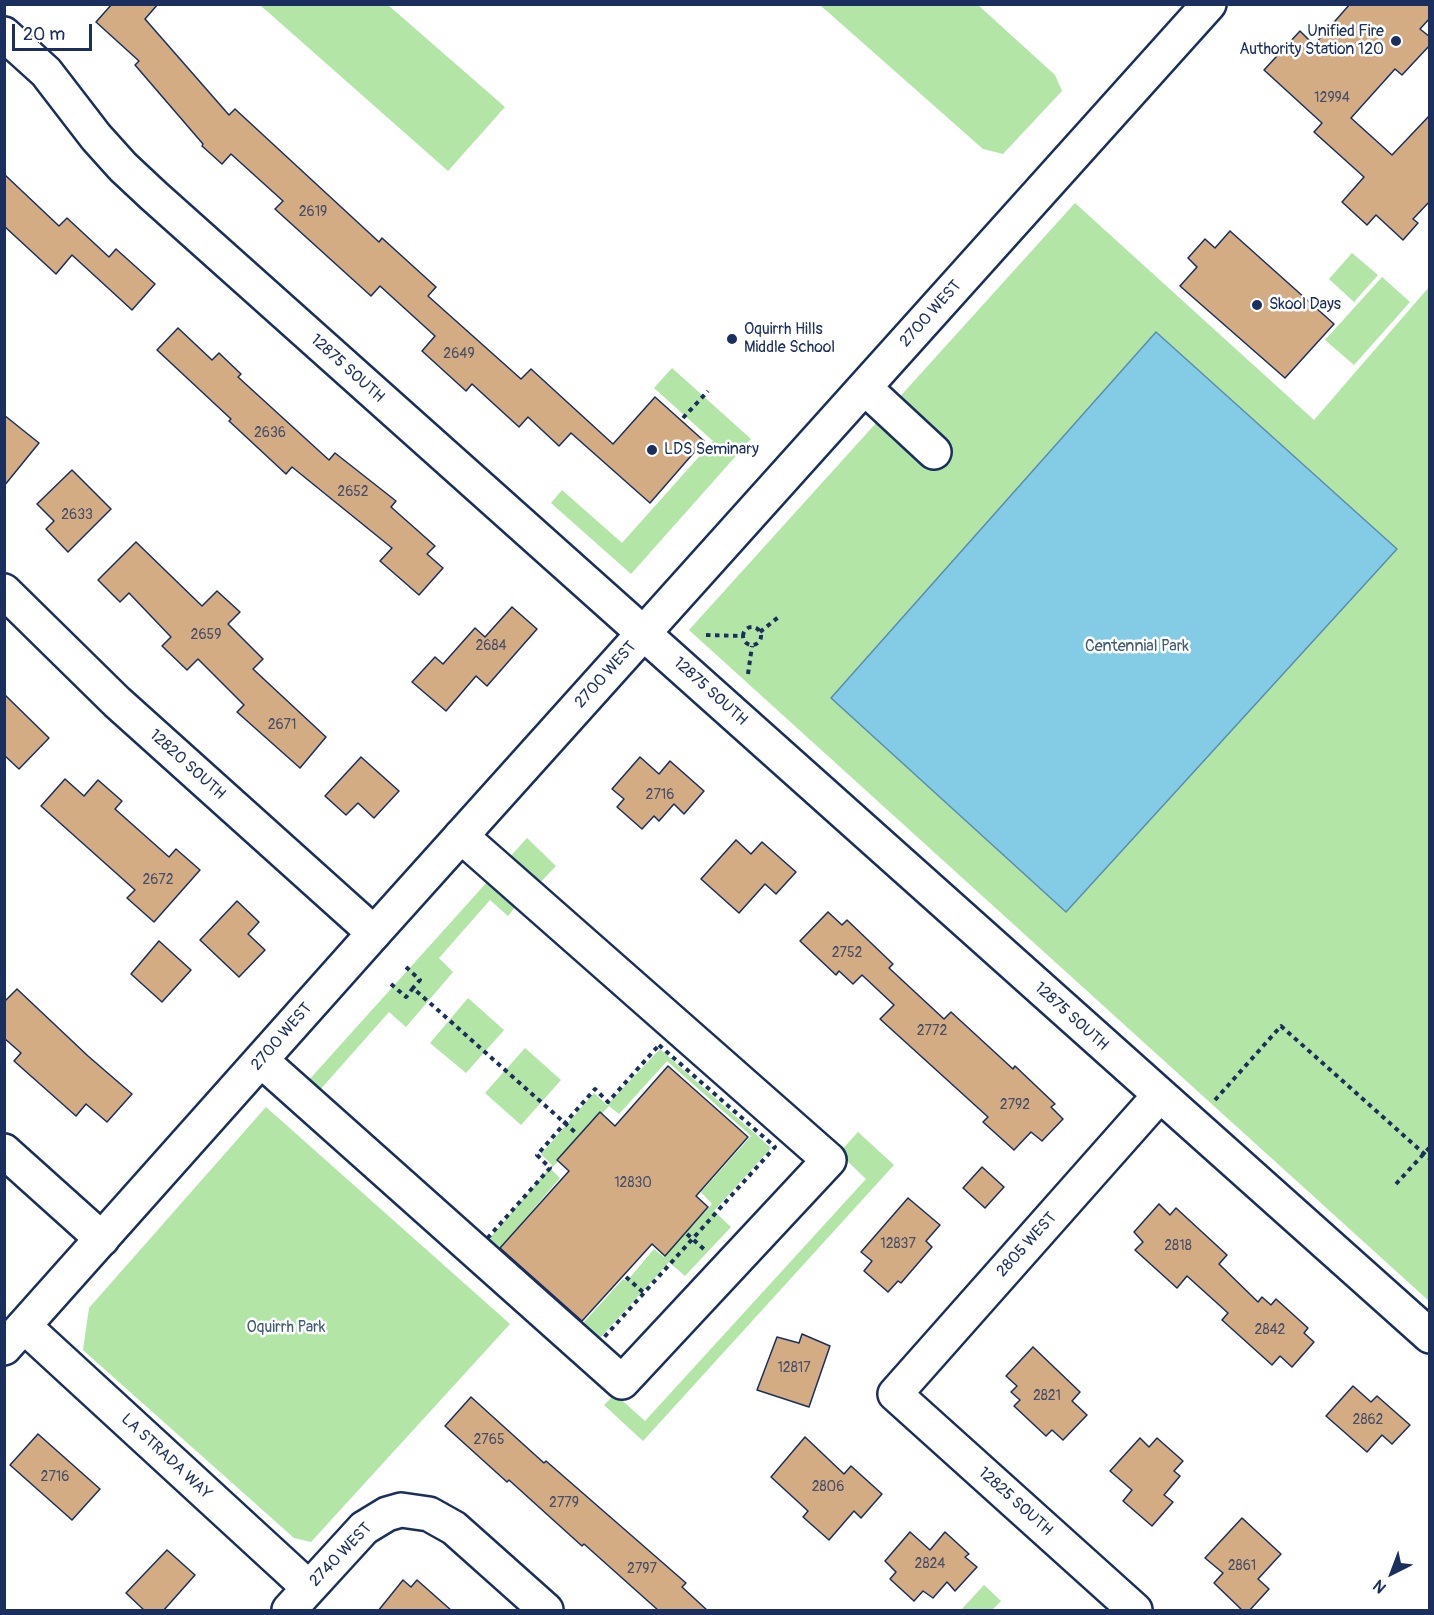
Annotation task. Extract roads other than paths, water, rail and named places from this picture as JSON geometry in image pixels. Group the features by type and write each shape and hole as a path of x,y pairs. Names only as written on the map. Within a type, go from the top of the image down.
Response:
{"street":[{"name":"2700 WEST","path":"14,1337 1209,4"},
{"name":"12875 SOUTH","path":"4,34 46,72 96,137 123,167 1430,1336"},
{"path":"865,388 934,452"},
{"name":"12820 SOUTH","path":"4,591 117,702 374,933"},
{"path":"262,1061 622,1382 829,1160 461,836"},
{"name":"2805 WEST","path":"895,1394 1159,1096"},
{"path":"4,1151 102,1239"},
{"name":"LA STRADA WAY","path":"14,1337 299,1599"},
{"name":"12825 SOUTH","path":"895,1394 1136,1611"},
{"name":"2740 WEST","path":"299,1599 364,1528 387,1514 400,1510 414,1510 429,1514 454,1528 546,1611"}],"water":[{"path":"1156,332 1397,549 1066,912 831,698"}],"place":[{"name":"Unified Fire Authority Station 120","path":"1396,41"},
{"name":"Skool Days","path":"1257,305"},
{"name":"Oquirrh Hills Middle School","path":"732,339"},
{"name":"LDS Seminary","path":"652,450"}],"park label":[{"name":"Centennial Park","path":"1137,647"},
{"name":"Oquirrh Park","path":"286,1328"}]}
